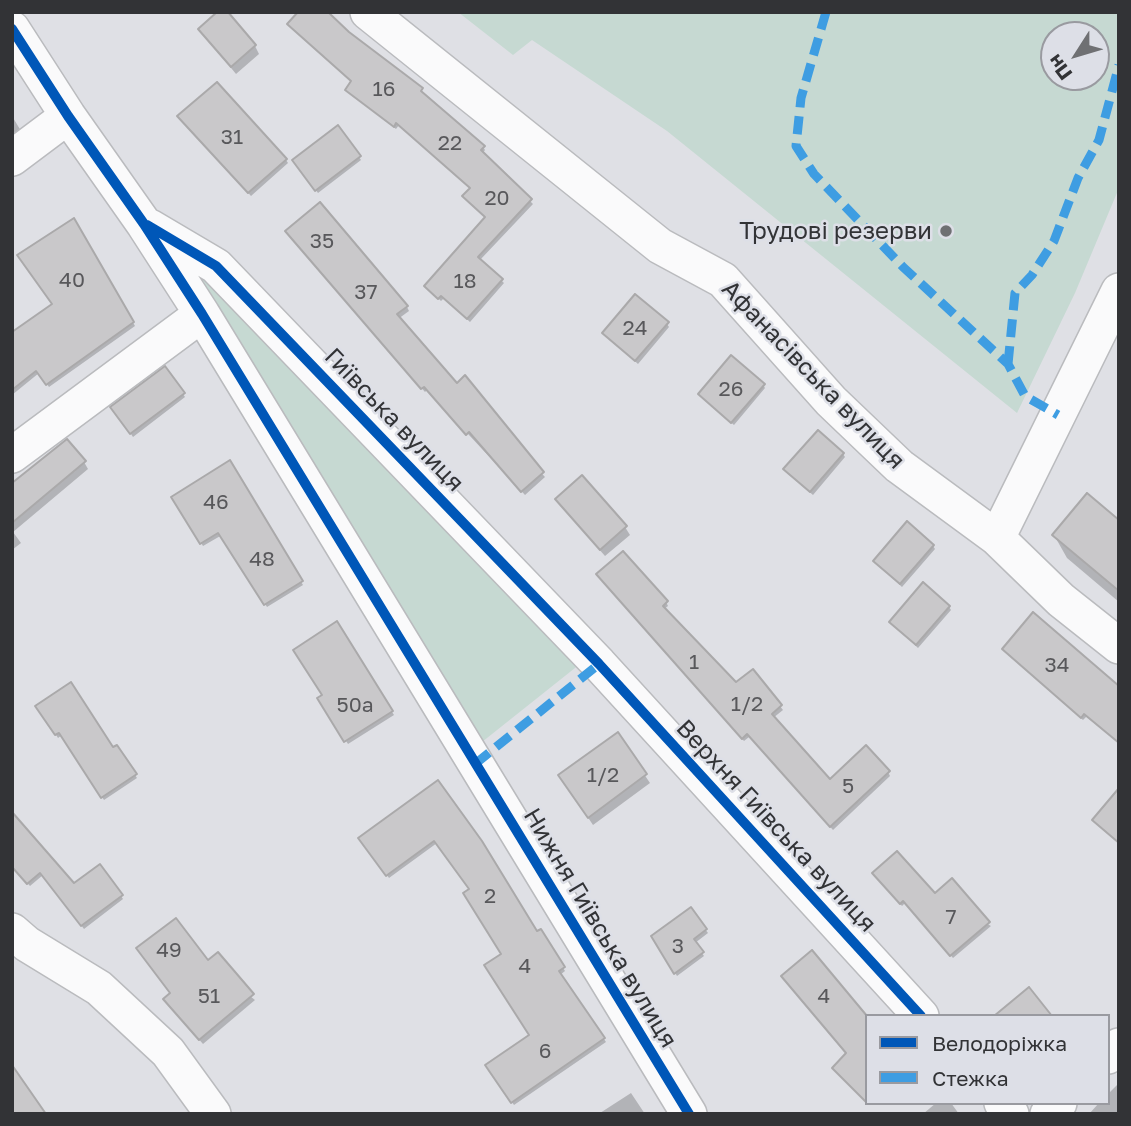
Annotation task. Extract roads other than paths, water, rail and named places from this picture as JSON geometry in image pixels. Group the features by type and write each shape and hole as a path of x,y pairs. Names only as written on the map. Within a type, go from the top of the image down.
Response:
{"street":[{"name":"Афанасівська вулиця","path":"368,12 660,246 723,280 831,401 899,466 998,538 1061,600 1119,646"},
{"name":"Гиївська вулиця","path":"12,29 68,116 144,223 202,314 475,764"},
{"path":"12,158 68,116"},
{"name":"Гиївська вулиця","path":"144,223 216,266 599,664"},
{"path":"998,538 1119,291"},
{"path":"12,455 202,314"},
{"name":"Верхня Гиївська вулиця","path":"599,664 919,1014"},
{"name":"Нижня Гиївська вулиця","path":"475,764 689,1114"},
{"path":"12,931 27,944 99,988 168,1052 213,1114"}],"place":[{"name":"Трудові резерви","path":"946,231"}]}
